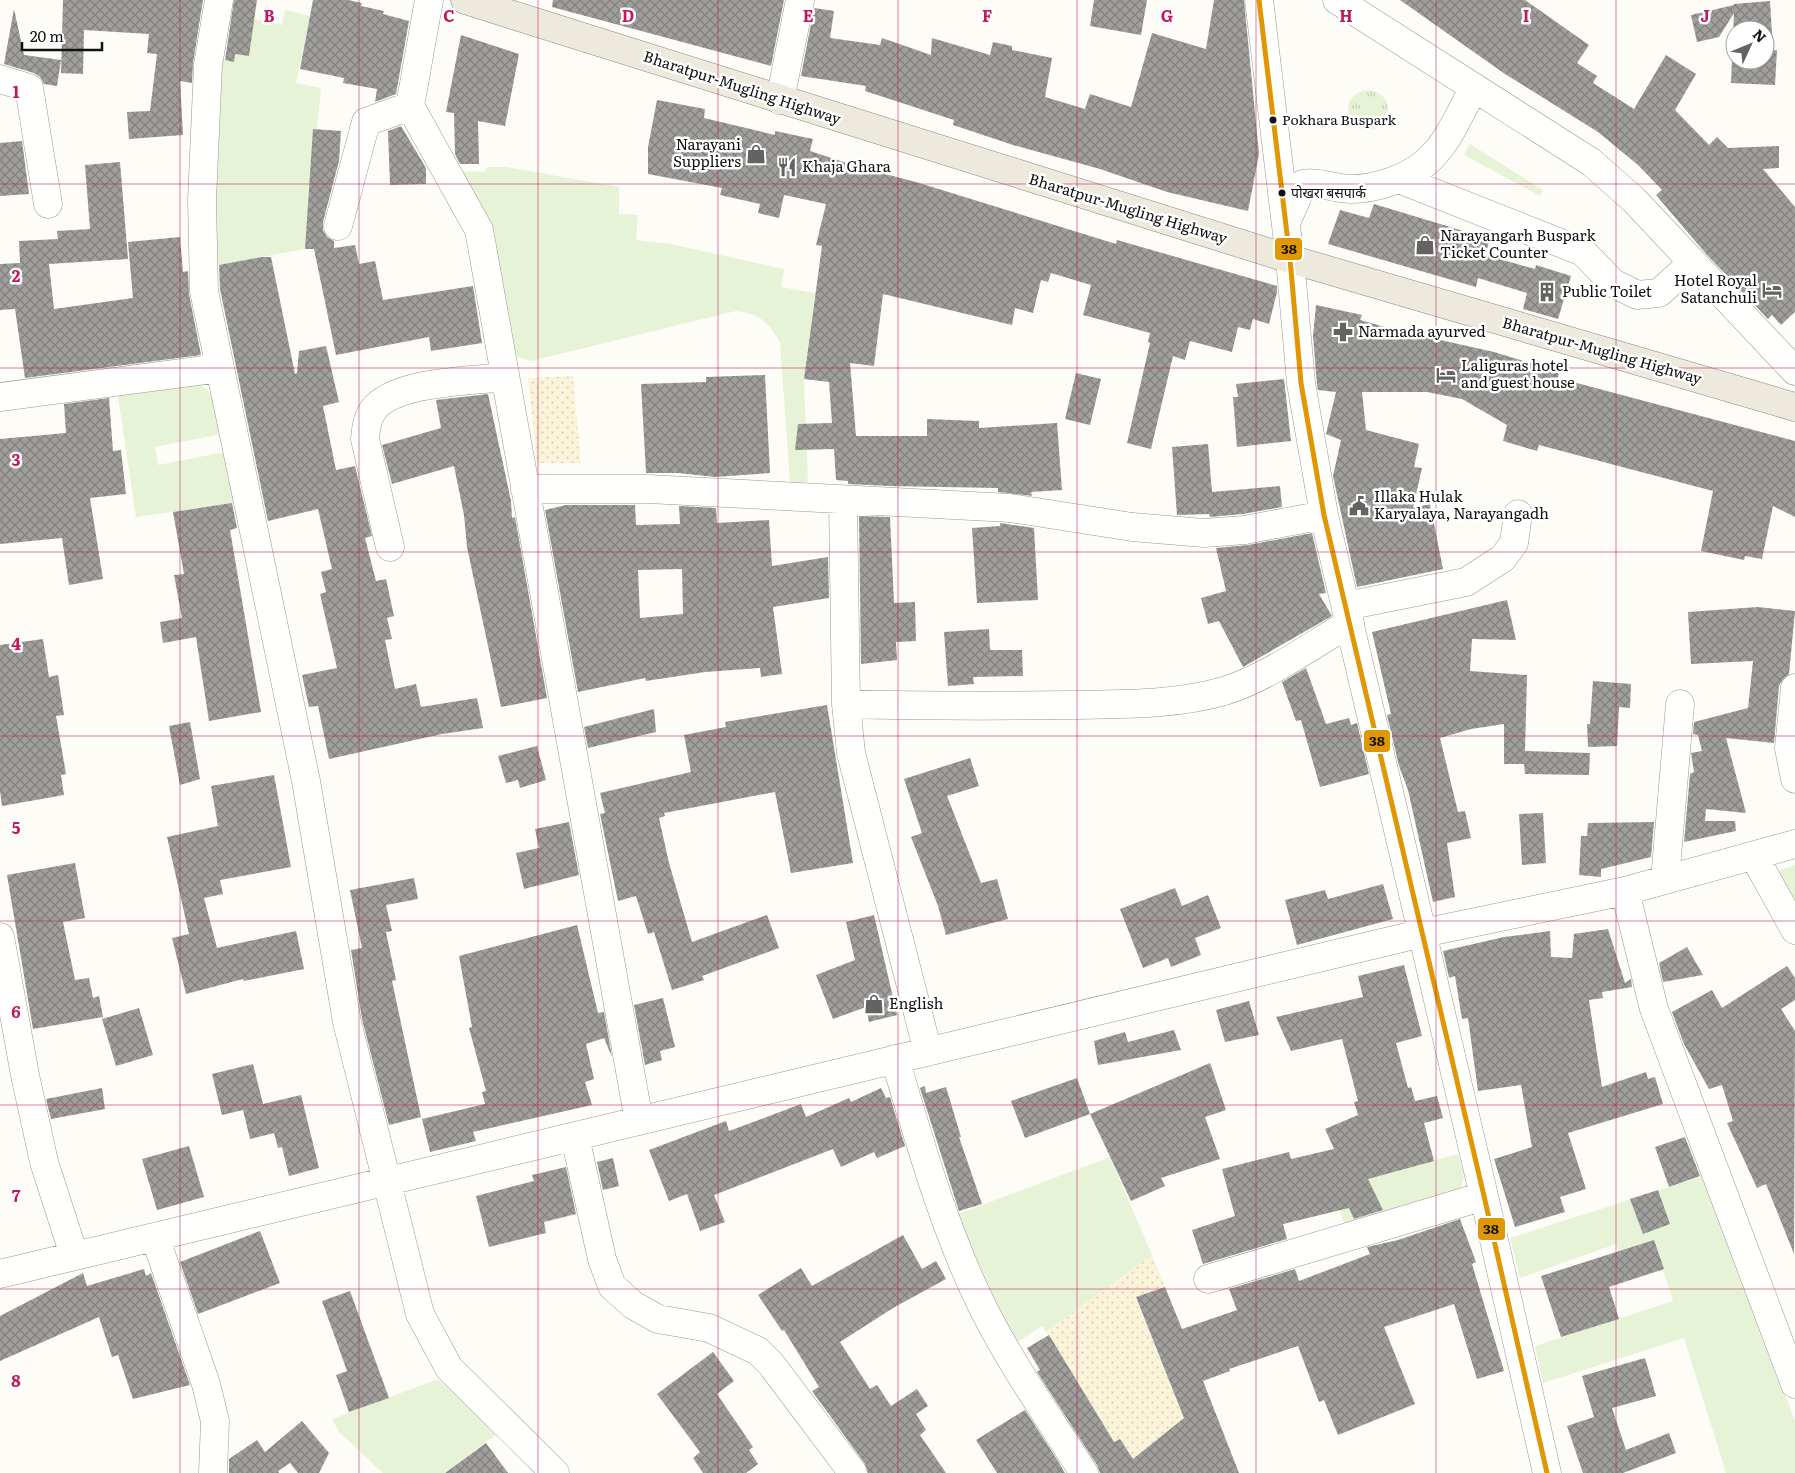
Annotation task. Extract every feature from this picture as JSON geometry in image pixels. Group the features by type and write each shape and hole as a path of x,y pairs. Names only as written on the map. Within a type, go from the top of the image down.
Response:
{"main road":[{"name":"Bharatpur-Mugling Highway","path":"465,0 1290,259 1795,407"}],"street":[{"path":"219,0 208,65 202,209 204,291 306,781 347,1022 420,1314 449,1368 554,1473"},
{"path":"429,0 410,106 478,230 639,1121"},
{"path":"780,100 800,0"},
{"path":"1259,0 1290,259 1301,383 1324,516 1423,933 1546,1473"},
{"path":"1337,0 1591,162 1634,200 1795,371"},
{"path":"0,79 29,88 48,204"},
{"path":"1286,225 1303,184 1315,182 1352,189 1376,186 1399,179 1421,169 1440,149 1474,87"},
{"path":"338,226 366,122 410,106"},
{"path":"1399,179 1583,252 1613,283 1637,294 1659,293 1692,263"},
{"path":"0,397 220,368"},
{"path":"390,547 365,439 366,423 374,408 391,397 415,388 505,377"},
{"path":"525,489 648,489 1010,508 1132,527 1204,533 1245,530 1324,516"},
{"path":"844,500 846,704 851,753 928,1052"},
{"path":"846,704 975,707 1115,704 1198,696 1224,691 1248,682 1348,614 1466,582 1503,558 1514,543 1518,514"},
{"path":"1795,688 1789,748 1795,779"},
{"path":"1665,880 1680,704"},
{"path":"0,1274 1423,933 1624,891 1795,844"},
{"path":"1754,856 1795,930"},
{"path":"1624,891 1654,1008 1795,1384"},
{"path":"0,937 24,1075 44,1162 74,1255"},
{"path":"895,1059 930,1175 976,1292 1033,1393 1084,1473"},
{"path":"574,1137 602,1259 612,1286 633,1305 658,1319 709,1328 758,1351 771,1364 853,1473"},
{"path":"1208,1279 1484,1196"},
{"path":"155,1237 206,1384 215,1422 213,1473"}],"green space":[{"path":"285,10 310,16 296,83 321,88 305,249 214,266 217,58 233,62 235,54 254,19 282,25"},
{"path":"1372,90 1379,93 1385,99 1388,110 1387,118 1379,127 1372,130 1364,130 1357,127 1349,118 1348,106 1351,99 1360,91"},
{"path":"1470,144 1543,190 1540,196 1464,155"},
{"path":"487,167 506,167 619,187 619,214 638,215 636,240 671,244 784,269 781,287 815,293 804,379 808,482 790,483 780,342 767,324 751,314 736,311 531,361 518,357 507,346 460,171 485,172"},
{"path":"199,383 205,388 212,399 222,434 155,447 158,465 225,452 235,503 136,517 117,390"},
{"path":"1795,865 1795,907 1777,876 1780,870"},
{"path":"1458,1154 1464,1175 1462,1184 1455,1193 1347,1233 1333,1188"},
{"path":"1110,1157 1152,1255 1046,1332 1042,1326 1013,1345 953,1216"},
{"path":"1704,1176 1795,1421 1795,1473 1726,1473 1684,1338 1543,1383 1535,1346 1673,1301 1663,1270 1627,1281 1616,1244 1520,1278 1510,1238"},
{"path":"438,1379 497,1434 444,1473 383,1473 339,1432 332,1419"}],"sand":[{"path":"573,376 581,463 537,463 528,378"},
{"path":"1152,1255 1165,1287 1136,1298 1201,1461 1141,1473 1120,1439 1114,1442 1046,1332"}],"building":[{"path":"63,0 203,0 193,63 192,83 180,81 183,135 129,139 127,112 150,111 157,54 147,53 149,34 84,30 83,74 61,73"},
{"path":"234,0 257,0 249,56 235,54 234,62 225,60"},
{"path":"313,0 348,0 362,3 361,6 384,11 383,14 409,21 396,94 375,102 377,89 343,83 344,78 300,69"},
{"path":"553,0 784,0 771,66 552,7"},
{"path":"1094,0 1147,0 1141,35 1090,26"},
{"path":"1214,0 1244,0 1259,154 1248,211 1167,192 1100,169 1013,145 953,125 954,120 865,91 866,86 801,76 814,8 834,11 830,38 880,45 882,38 931,55 932,38 990,55 993,42 1012,46 1012,50 1052,58 1045,97 1085,109 1090,94 1131,107 1152,33 1206,49"},
{"path":"1400,0 1525,0 1589,45 1577,63 1597,76 1593,83 1634,109 1666,55 1696,74 1675,110 1709,145 1717,137 1728,148 1779,146 1779,168 1763,169 1795,207 1795,312 1781,325 1772,315 1768,319 1707,255 1656,195 1662,190 1638,165 1598,132 1505,74"},
{"path":"1770,1 1771,20 1734,20 1734,13 1730,20 1725,20 1725,27 1719,37 1697,42 1691,15 1734,5"},
{"path":"14,9 24,55 61,60 57,86 44,84 40,77 34,73 4,64"},
{"path":"461,35 519,54 505,126 478,121 479,164 460,164 455,154 454,113 446,112"},
{"path":"1775,50 1777,50 1775,85 1731,83 1732,70 1775,70"},
{"path":"657,100 705,109 704,118 775,135 775,131 813,139 810,151 862,168 916,182 1116,244 1117,240 1277,286 1269,324 1253,319 1250,330 1238,327 1232,352 1190,341 1185,360 1173,356 1151,449 1127,443 1150,343 1148,342 1150,333 1083,315 1091,285 1051,273 1048,282 1041,280 1033,313 1015,308 1012,325 883,294 874,366 850,363 856,436 927,436 927,419 979,421 979,428 1057,423 1062,490 1031,492 1032,496 998,492 998,488 848,484 848,481 836,480 834,449 795,450 798,424 832,423 829,382 804,379 822,246 816,245 826,204 784,195 779,218 758,213 760,204 720,195 722,188 648,174 648,147"},
{"path":"401,126 426,168 426,184 390,185 388,131"},
{"path":"313,129 341,131 339,161 323,222 323,230 327,237 334,241 334,248 355,245 359,264 375,261 383,300 473,286 482,343 431,351 429,337 336,355 314,249 305,249"},
{"path":"22,141 29,194 0,196 0,143"},
{"path":"120,162 128,259 49,264 54,309 133,298 128,242 180,237 183,272 188,271 189,294 201,355 25,378 15,309 0,310 0,264 20,263 19,241 58,239 57,231 90,229 85,165"},
{"path":"1374,204 1490,239 1485,255 1535,269 1536,265 1571,276 1558,319 1523,309 1527,293 1478,278 1476,287 1328,244 1340,210 1369,218"},
{"path":"271,257 295,374 297,373 299,351 326,346 339,402 323,406 336,470 355,466 372,536 365,538 376,581 386,579 394,616 387,618 392,639 385,640 395,689 416,684 421,707 477,698 483,728 442,734 329,759 318,706 309,707 302,675 337,668 320,594 326,592 321,572 332,569 318,509 268,521 220,289 219,265"},
{"path":"1316,305 1362,315 1360,320 1396,330 1494,352 1559,372 1558,378 1795,441 1795,517 1773,506 1762,559 1745,556 1744,560 1701,551 1713,491 1539,445 1537,451 1503,441 1507,425 1462,399 1427,392 1362,392 1366,430 1419,444 1414,467 1422,468 1413,508 1430,504 1443,569 1357,587 1333,476 1341,440 1326,434 1336,392 1318,390 1317,385 1313,336"},
{"path":"1076,373 1101,379 1090,425 1065,419"},
{"path":"765,375 770,473 715,477 678,473 646,473 641,384 706,382 706,377"},
{"path":"1284,379 1291,441 1237,447 1233,397 1238,397 1236,384"},
{"path":"488,394 511,501 512,518 515,517 547,698 501,707 467,547 464,515 454,466 392,484 382,445 441,428 436,400"},
{"path":"109,398 113,451 121,450 126,494 90,498 103,579 69,585 62,538 0,544 0,439 66,433 64,404"},
{"path":"1208,444 1212,492 1280,486 1282,507 1243,514 1210,517 1209,514 1177,515 1172,447"},
{"path":"232,503 237,528 230,530 261,712 209,721 196,637 163,643 160,622 182,618 174,575 184,574 173,512"},
{"path":"566,505 635,505 636,525 680,524 679,506 716,508 717,523 769,520 772,566 828,557 829,598 773,607 782,674 761,677 760,668 705,672 646,681 645,678 578,692 545,510","holes":["682,569 683,614 640,618 638,570"]},
{"path":"859,516 890,517 894,603 915,602 916,641 896,642 897,660 861,664"},
{"path":"1000,523 1034,528 1038,600 977,603 972,528 1000,526"},
{"path":"1312,533 1326,593 1319,594 1332,616 1243,667 1219,621 1208,624 1201,598 1226,591 1216,548 1248,545"},
{"path":"1507,600 1516,640 1472,639 1470,671 1527,675 1525,751 1590,753 1589,775 1525,774 1524,764 1504,764 1504,724 1471,729 1440,738 1458,812 1465,811 1471,838 1447,843 1455,897 1433,902 1408,790 1399,766 1387,715 1391,714 1372,632"},
{"path":"1758,607 1795,611 1789,674 1779,686 1774,743 1726,738 1746,813 1706,809 1705,821 1735,821 1736,831 1684,842 1690,774 1694,772 1691,753 1702,751 1698,735 1693,734 1694,722 1748,708 1753,661 1691,664 1688,612"},
{"path":"989,629 990,650 1022,650 1023,676 973,677 974,684 948,686 944,632"},
{"path":"43,639 49,677 58,675 64,715 56,716 66,774 61,775 64,795 2,806 0,791 0,645"},
{"path":"1306,668 1326,724 1349,718 1351,725 1357,723 1369,774 1320,787 1301,720 1296,721 1282,682"},
{"path":"1593,681 1631,684 1630,708 1619,707 1617,746 1588,747 1587,724 1590,724"},
{"path":"827,705 853,863 791,873 775,792 664,813 665,816 659,818 669,863 692,942 767,915 779,948 702,976 704,980 672,990 654,932 648,934 636,896 618,901 600,814 605,813 600,793 691,772 684,735 726,727 725,722"},
{"path":"654,709 656,732 588,748 584,727"},
{"path":"190,722 200,779 180,785 169,726"},
{"path":"537,746 546,780 520,788 518,780 506,783 498,756"},
{"path":"970,758 979,786 947,796 981,883 997,879 1008,919 946,935 938,906 911,837 922,833 904,779"},
{"path":"274,775 291,867 220,880 223,894 204,898 217,948 296,931 304,969 244,981 243,979 186,994 172,938 189,934 167,837 218,826 211,786"},
{"path":"1543,813 1546,863 1522,865 1519,814"},
{"path":"569,822 579,875 524,889 516,853 539,848 535,829"},
{"path":"1654,822 1651,857 1601,869 1601,877 1579,875 1581,836 1587,836 1588,823"},
{"path":"75,863 85,918 63,922 75,980 89,978 93,998 99,996 103,1017 33,1029 7,875"},
{"path":"414,878 418,899 386,905 392,931 386,932 396,980 392,981 421,1117 389,1125 362,1019 351,950 362,948 350,890"},
{"path":"1383,884 1393,919 1297,945 1285,900 1325,890 1328,899"},
{"path":"1175,888 1182,906 1208,895 1221,928 1195,938 1201,955 1171,967 1168,958 1143,968 1120,909"},
{"path":"874,915 897,1015 869,1022 866,1007 833,1019 816,975 855,960 846,922"},
{"path":"577,925 598,1013 604,1012 612,1057 604,1038 586,1044 594,1079 585,1082 592,1105 473,1132 476,1141 430,1152 422,1119 485,1104 482,1092 486,1091 469,1028 472,1027 459,956"},
{"path":"1608,929 1625,983 1631,979 1632,987 1602,992 1603,998 1589,1000 1602,1087 1646,1072 1648,1079 1655,1077 1663,1104 1568,1133 1586,1189 1560,1197 1565,1212 1515,1227 1494,1159 1532,1147 1521,1085 1478,1091 1468,1018 1462,1019 1455,976 1449,978 1443,951 1504,937 1550,931 1551,957 1572,958 1574,934"},
{"path":"1687,947 1703,975 1663,982 1659,963"},
{"path":"1404,965 1422,1036 1396,1043 1408,1088 1411,1087 1415,1101 1437,1096 1443,1118 1424,1123 1434,1161 1368,1179 1383,1210 1354,1219 1349,1208 1283,1224 1287,1239 1203,1264 1192,1230 1235,1216 1222,1169 1289,1152 1291,1159 1334,1149 1325,1129 1358,1115 1354,1102 1358,1101 1342,1039 1291,1051 1276,1017 1363,997 1358,976"},
{"path":"1787,966 1795,978 1795,1000 1781,1009 1795,1031 1794,1254 1766,1184 1757,1188 1727,1123 1733,1121 1722,1085 1709,1089 1684,1044 1672,1012 1712,990 1722,1008"},
{"path":"663,998 675,1047 660,1051 662,1060 645,1065 634,1005"},
{"path":"1249,1001 1259,1035 1225,1042 1216,1010"},
{"path":"139,1008 153,1055 116,1066 102,1019"},
{"path":"1174,1030 1181,1050 1098,1065 1094,1041 1125,1032 1128,1042"},
{"path":"1210,1063 1226,1110 1205,1117 1220,1159 1161,1178 1165,1186 1131,1201 1090,1114"},
{"path":"253,1064 263,1104 301,1095 319,1168 289,1176 282,1147 278,1148 274,1133 250,1139 243,1110 222,1115 212,1074"},
{"path":"1077,1078 1090,1114 1025,1138 1011,1101"},
{"path":"925,1086 926,1093 946,1087 961,1137 959,1137 982,1204 959,1211 920,1088"},
{"path":"102,1088 105,1109 51,1119 46,1099"},
{"path":"881,1088 886,1098 890,1097 905,1146 877,1158 874,1152 841,1167 833,1149 714,1195 725,1222 700,1231 687,1194 669,1201 649,1150 726,1121 729,1131 801,1104 806,1117 849,1098 851,1102"},
{"path":"1685,1137 1700,1176 1669,1187 1655,1147"},
{"path":"189,1146 204,1197 157,1210 142,1159"},
{"path":"613,1158 619,1186 603,1190 597,1162"},
{"path":"566,1167 576,1214 544,1222 546,1233 489,1247 476,1196 534,1181 532,1175"},
{"path":"1658,1190 1670,1224 1643,1234 1630,1199"},
{"path":"1460,1219 1476,1262 1472,1264 1504,1371 1477,1379 1454,1304 1384,1327 1415,1404 1338,1435 1324,1400 1319,1402 1298,1346 1229,1369 1230,1371 1203,1381 1239,1473 1100,1473 1097,1465 1037,1372 1040,1370 1027,1348 1049,1335 1114,1442 1120,1439 1133,1459 1184,1418 1136,1297 1165,1287 1182,1329 1237,1310 1229,1289 1295,1269 1299,1281 1370,1254 1367,1247 1398,1240"},
{"path":"260,1231 280,1283 198,1314 180,1262"},
{"path":"903,1235 922,1269 936,1261 946,1279 893,1308 840,1342 870,1389 877,1385 891,1406 917,1389 928,1406 916,1414 926,1430 920,1435 946,1473 868,1473 865,1464 812,1391 819,1387 784,1330 782,1331 758,1295 801,1268 812,1286"},
{"path":"1654,1240 1664,1269 1609,1287 1619,1319 1561,1337 1541,1276"},
{"path":"144,1269 146,1276 151,1273 190,1385 133,1399 118,1355 112,1357 99,1317 0,1361 0,1316 83,1273 87,1286"},
{"path":"350,1291 389,1398 349,1412 336,1375 347,1371 322,1301"},
{"path":"713,1352 734,1381 717,1394 753,1447 749,1450 758,1464 746,1473 703,1473 693,1458 700,1452 657,1394"},
{"path":"1645,1358 1656,1396 1612,1408 1626,1450 1669,1433 1676,1453 1623,1473 1583,1473 1567,1426 1594,1417 1582,1376"},
{"path":"1025,1410 1065,1473 997,1473 976,1440"},
{"path":"302,1421 329,1453 319,1473 298,1473 290,1463 278,1471 279,1473 229,1473 229,1459 257,1440 265,1452"},
{"path":"486,1443 508,1473 445,1473"}],"transit line":[{"name":"38","path":"1259,0 1290,259 1301,383 1324,515 1547,1473"}],"place":[{"name":"Pokhara Buspark","path":"1273,120"},
{"name":"Narayani Suppliers","path":"756,154"},
{"name":"Khaja Ghara","path":"787,167"},
{"name":"पोखरा बसपार्क","path":"1282,193"},
{"name":"Narayangarh Buspark Ticket Counter","path":"1425,245"},
{"name":"Hotel Royal Satanchuli","path":"1772,290"},
{"name":"Public Toilet","path":"1547,292"},
{"name":"Narmada ayurved","path":"1343,332"},
{"name":"Laliguras hotel and guest house","path":"1446,375"},
{"name":"Illaka Hulak Karyalaya, Narayangadh","path":"1359,506"},
{"name":"English","path":"874,1004"}]}
